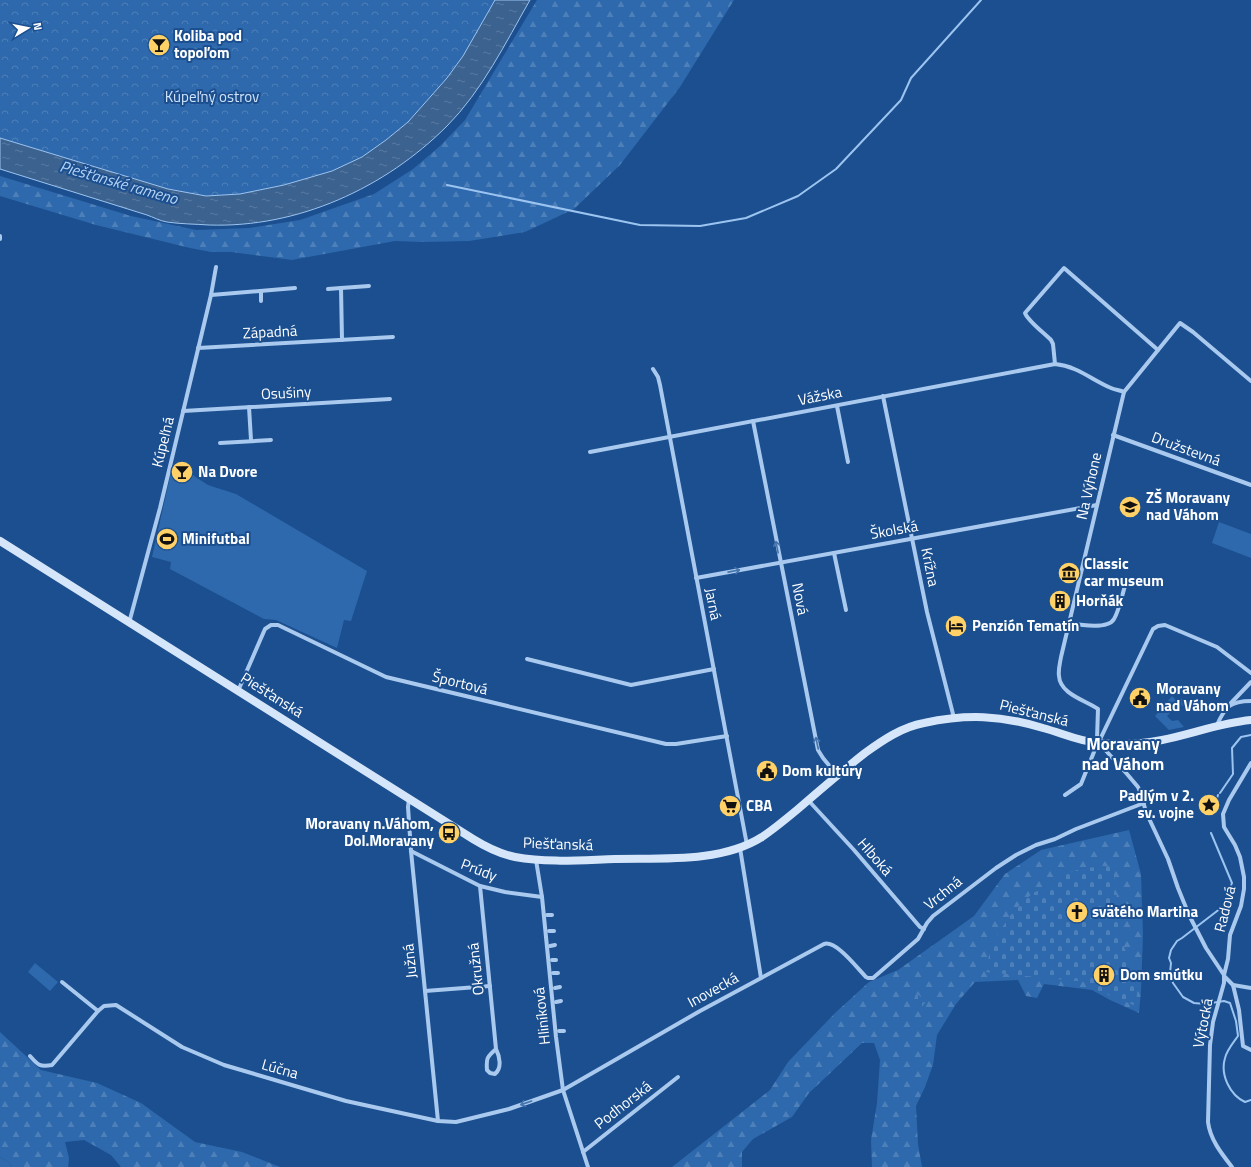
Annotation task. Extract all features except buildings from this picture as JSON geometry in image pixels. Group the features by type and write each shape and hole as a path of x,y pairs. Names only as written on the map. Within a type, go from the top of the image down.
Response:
{"main road":[{"name":"Piešťanská","path":"0,541 408,799 482,844 503,854 536,860 694,857 719,853 744,846 765,835 874,747 895,734 921,723 954,718 1003,718 1099,743 1128,743 1160,740 1217,726 1251,720"}],"street":[{"name":"Kúpeľná","path":"129,623 156,523 211,294 216,267"},
{"path":"1055,364 1053,344 1051,340 1026,317 1025,313 1064,268 1158,350"},
{"path":"328,290 369,286"},
{"path":"211,294 295,288"},
{"path":"340,288 342,340"},
{"name":"Západná","path":"261,291 261,301"},
{"name":"Na Výhone","path":"1099,743 1097,738 1098,709 1071,694 1062,687 1059,673 1061,657 1124,392 1180,323 1193,332 1251,381"},
{"name":"Západná","path":"198,348 393,337"},
{"name":"Vážska","path":"590,452 1055,364 1074,368 1112,388 1124,392"},
{"name":"Jarná","path":"653,369 658,377 714,669 744,846"},
{"name":"Krížna","path":"883,396 927,612 954,718"},
{"name":"Osušiny","path":"183,411 390,399"},
{"path":"837,406 848,462"},
{"path":"249,407 251,440"},
{"name":"Nová","path":"753,421 818,750 838,775"},
{"name":"Družstevná","path":"1113,435 1251,485"},
{"path":"220,443 271,440"},
{"name":"Školská","path":"696,578 1097,505"},
{"path":"834,553 846,610"},
{"path":"1069,624 1093,626 1109,624 1114,620 1125,586"},
{"name":"Športová","path":"238,691 265,629 271,624 278,625 386,677 666,744 676,744 726,736"},
{"path":"1065,795 1081,784 1153,629 1158,626 1165,625 1217,647 1251,673"},
{"path":"527,659 631,685 714,669"},
{"path":"1217,726 1221,715 1251,682"},
{"path":"1231,704 1251,701"},
{"path":"1099,743 1133,780 1141,794 1150,821 1168,859 1178,888 1193,922 1206,948 1224,975 1233,985 1239,1010 1243,1046 1251,1050"},
{"name":"Radová","path":"1224,975 1228,959 1230,935 1242,906 1244,877 1240,857 1235,845 1224,827 1223,814 1229,800 1251,763"},
{"name":"Južná","path":"408,799 411,851 438,1120"},
{"name":"Hlboká","path":"808,800 854,850 920,927 924,929"},
{"name":"Vrchná","path":"761,978 827,943 830,943 841,951 868,978 873,978 918,939 927,922 933,916 996,868 1016,855 1036,845 1055,839 1076,829 1144,803"},
{"name":"Inovecká","path":"563,1090 700,1011 761,978 744,846"},
{"name":"Prúdy","path":"411,851 480,886 505,892 542,897"},
{"name":"Hliníková","path":"536,860 542,897 555,1032 563,1090 588,1167"},
{"name":"Okružná","path":"480,886 496,1049 499,1055 500,1067 499,1071 495,1074 490,1073 487,1070 486,1062 488,1056 496,1049"},
{"name":"Výtocká","path":"1224,975 1221,996 1213,1022 1209,1057 1208,1122 1209,1129 1215,1142 1232,1167"},
{"path":"30,1056 39,1066 52,1065 98,1011 62,982"},
{"path":"1233,985 1251,988"},
{"path":"425,991 490,986"},
{"name":"Lúčna","path":"98,1011 104,1006 120,1006 182,1047 224,1065 346,1100 438,1120 456,1122 509,1109 563,1090"},
{"name":"Podhorská","path":"583,1152 678,1077"}],"green space":[{"name":"Kúpeľný ostrov","path":"0,0 495,0 463,56 447,78 408,122 362,157 332,171 284,185 240,194 206,196 168,189 0,138"},
{"path":"537,0 734,0 680,87 620,165 574,209 525,232 469,241 395,241 292,260 231,252 211,252 190,248 96,225 0,196 0,176 131,216 196,230 249,228 300,220 374,194 413,169 440,146 465,120"},
{"path":"174,465 190,470 194,476 208,485 236,494 367,571 351,621 344,620 337,648 276,620 264,619 170,569 171,562 152,557 172,468"},
{"path":"1219,522 1251,534 1251,558 1212,543"},
{"path":"1172,696 1178,702 1167,716 1172,721 1178,720 1184,727 1169,730 1155,716"},
{"path":"1181,698 1190,706 1187,710 1178,702"},
{"path":"1129,830 1141,874 1143,934 1139,1013 1092,990 1044,984 1037,998 1026,996 1018,980 975,982 956,1004 937,1035 933,1065 916,1106 918,1144 922,1167 872,1167 871,1140 877,1103 880,1060 874,1043 862,1043 809,1093 792,1117 753,1139 742,1152 742,1167 672,1167 770,1090 788,1062 835,1013 869,982 898,970 974,916 1005,874 1041,850"},
{"path":"1103,866 1113,867 1124,947 1138,979 1136,1006 1094,989 1087,982 986,972 991,944 1014,910 1033,893 1058,881 1061,876 1080,869"},
{"path":"35,963 58,982 50,991 28,972"},
{"path":"917,994 926,1001 920,1010 911,1004"},
{"path":"0,1032 41,1070 97,1083 141,1103 195,1142 242,1152 280,1167 121,1167 111,1155 84,1140 65,1142 69,1158 68,1167 11,1167 10,1163 0,1157"},
{"path":"0,1157 10,1163 11,1167 0,1167"}],"water":[{"name":"Piešťanské rameno","path":"495,0 530,0 493,66 460,112 423,148 396,168 368,185 338,200 307,211 275,220 242,224 209,225 167,222 0,169 0,138 168,189 206,196 240,194 284,185 332,171 362,157 408,122 447,78 463,56"}],"waterway":[{"path":"447,185 640,225 700,226 746,218 798,196 836,169 901,100 911,78 981,0"},
{"path":"1220,793 1233,774 1232,748 1241,737 1251,735"},
{"path":"1212,815 1218,795"},
{"path":"1211,833 1232,883 1230,888 1231,895 1226,906 1221,908 1177,941 1171,950 1169,958 1171,963 1170,973 1173,983 1183,997 1194,1003 1205,1004 1224,1001 1230,1003 1236,1021 1238,1036 1225,1058 1225,1078 1235,1095 1245,1102 1251,1100"}],"place":[{"name":"Koliba pod topoľom","path":"159,45"},
{"name":"Na Dvore","path":"182,472"},
{"name":"ZŠ Moravany nad Váhom","path":"1130,507"},
{"name":"Minifutbal","path":"167,539"},
{"name":"Classic car museum","path":"1069,573"},
{"name":"Horňák","path":"1060,601"},
{"name":"Penzión Tematín","path":"956,626"},
{"name":"Moravany nad Váhom","path":"1140,698"},
{"name":"Dom kultúry","path":"767,771"},
{"name":"Padlým v 2. sv. vojne","path":"1209,805"},
{"name":"CBA","path":"730,806"},
{"name":"Moravany n.Váhom, Dol.Moravany","path":"449,833"},
{"name":"svätého Martina","path":"1077,912"},
{"name":"Dom smútku","path":"1104,975"}],"district":[{"name":"Moravany nad Váhom","path":"1123,754"}]}
